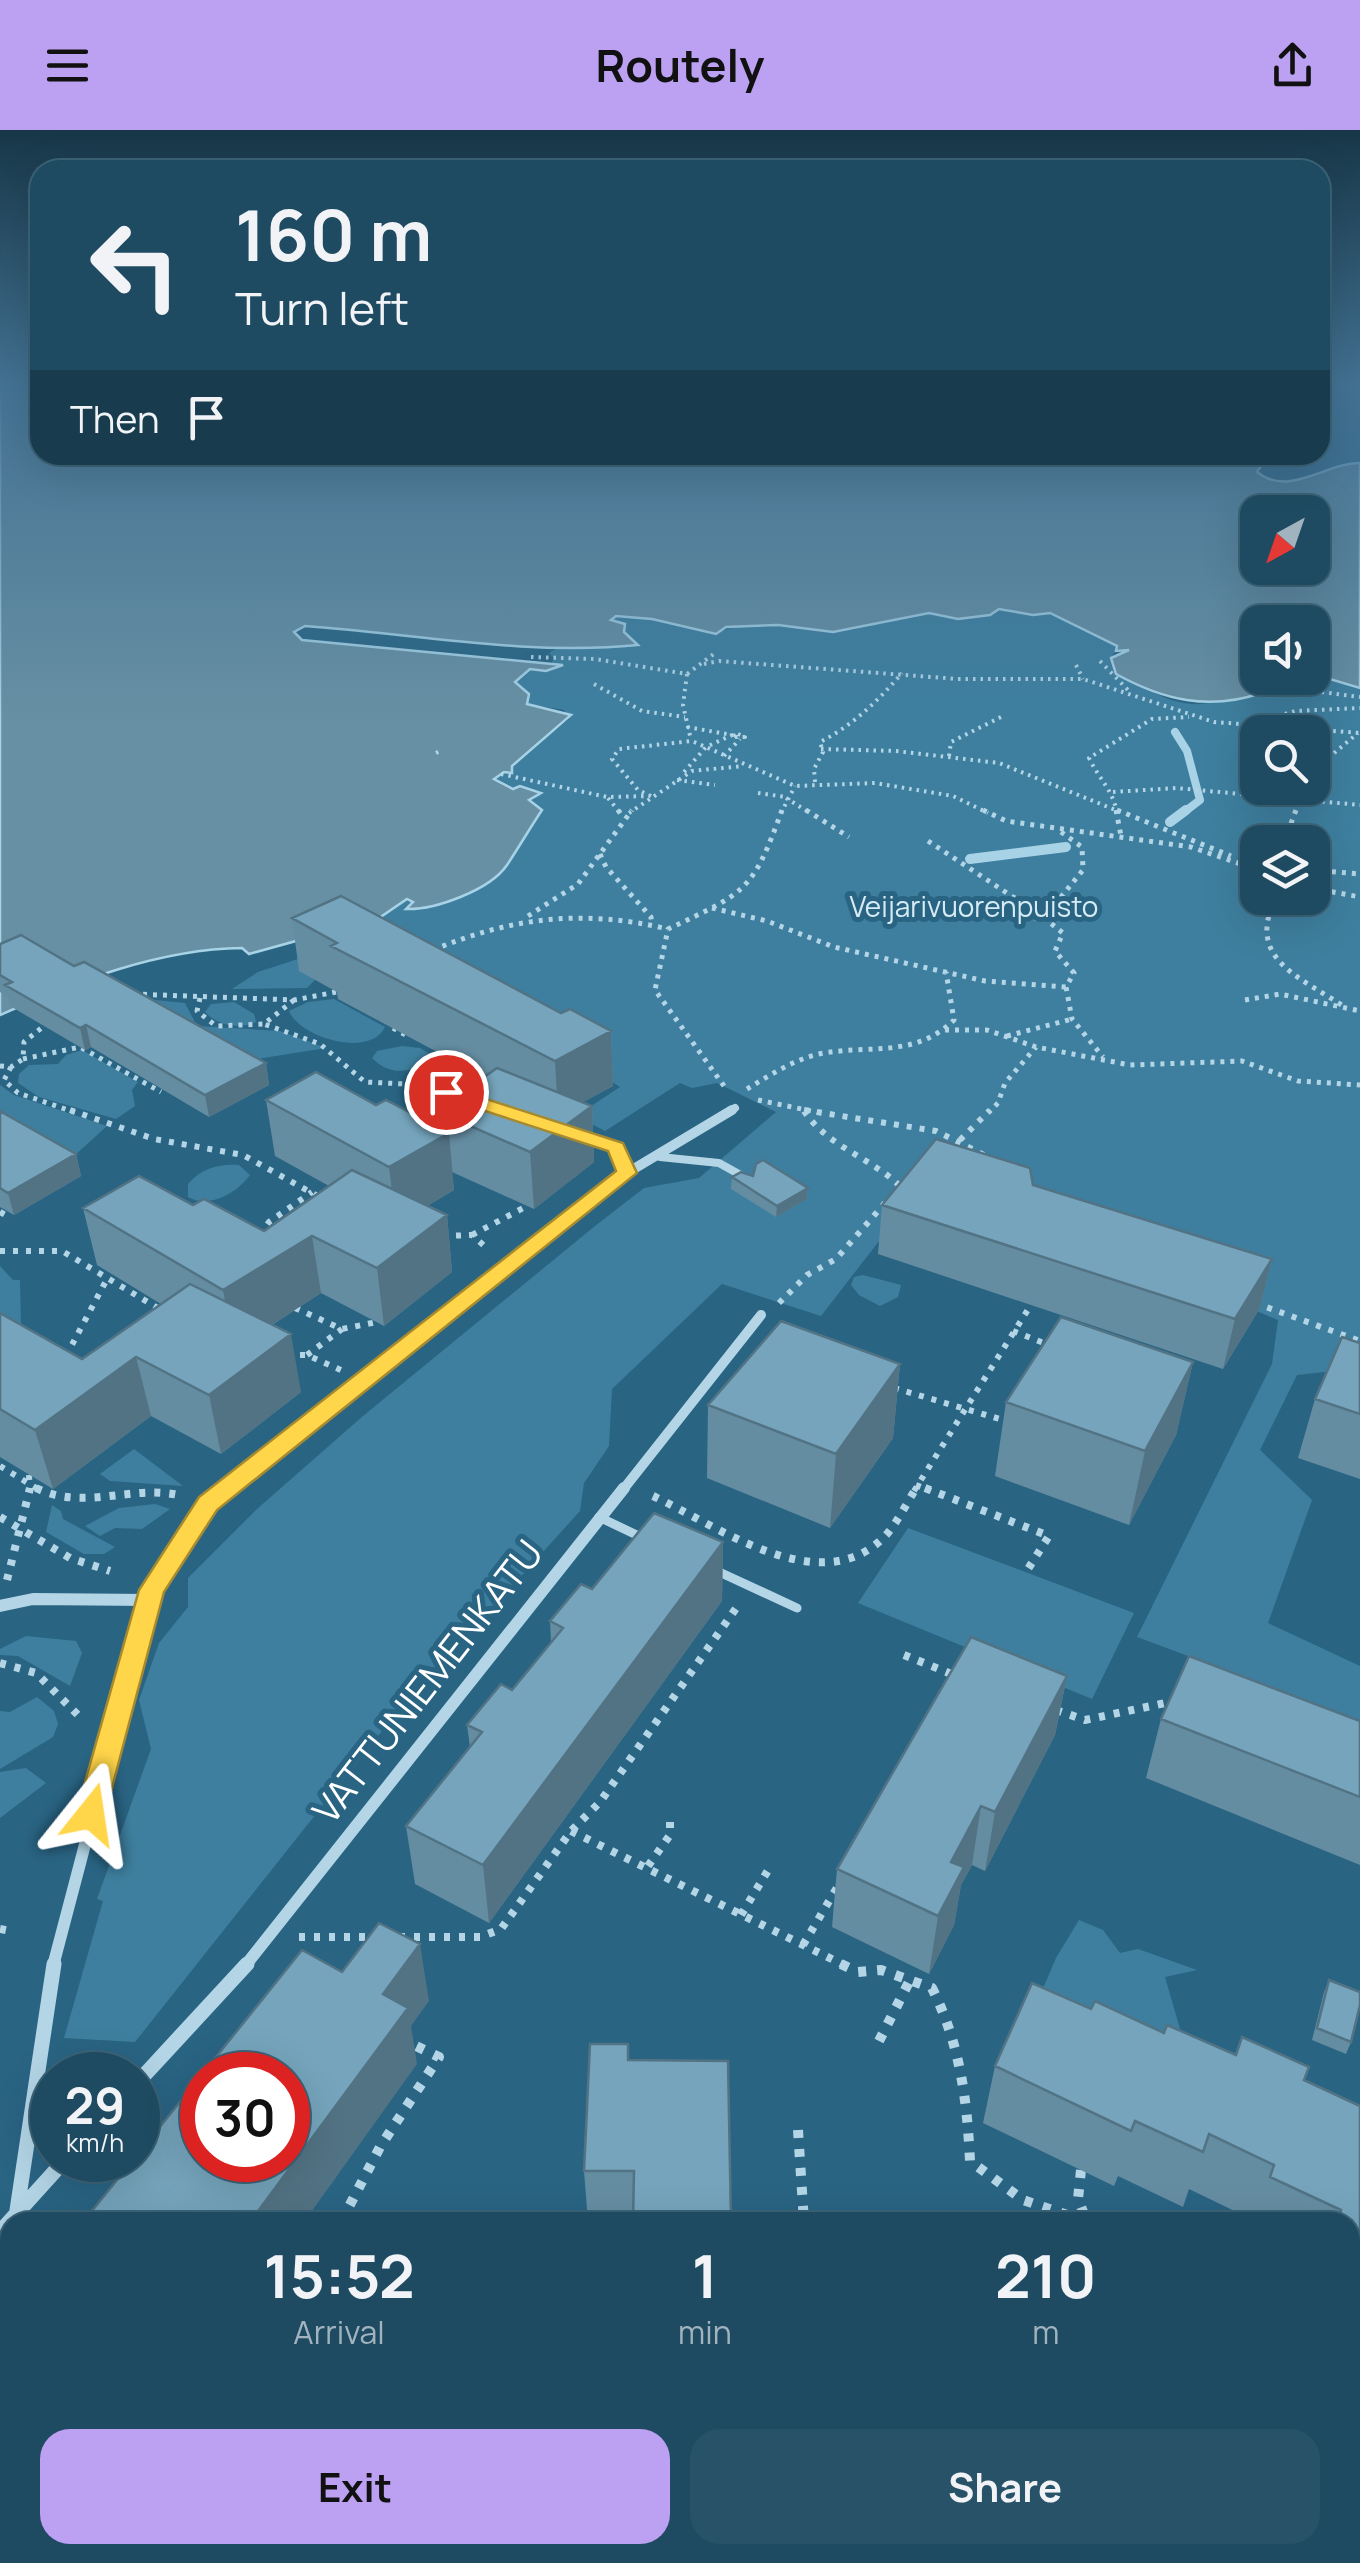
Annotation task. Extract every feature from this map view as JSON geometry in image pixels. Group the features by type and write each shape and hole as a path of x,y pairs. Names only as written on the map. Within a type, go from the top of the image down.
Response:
{"street":[{"path":"17,2210 33,2080 60,1928 150,1595 208,1504 627,1173 660,1157 735,1108"},
{"name":"VATTUNIEMENKATU","path":"160,2058 239,1974 761,1315"},
{"path":"0,1606 32,1600 150,1595"},
{"path":"17,2210 44,2182"}],"lane":[{"path":"446,1092 479,1105"},
{"path":"570,1132 616,1147 627,1173"},
{"path":"660,1157 719,1163 750,1180"},
{"path":"599,1518 660,1546"},
{"path":"696,1562 797,1608"}],"path":[{"path":"704,664 707,655 715,653"},
{"path":"532,657 595,659 687,674 704,664 1016,682 1083,679 1129,691"},
{"path":"1100,661 1152,719"},
{"path":"1076,666 1083,679"},
{"path":"815,782 820,742 847,730 854,716 875,704 902,673"},
{"path":"687,674 685,717 692,741"},
{"path":"594,684 642,711 685,717"},
{"path":"1330,693 1360,697"},
{"path":"1138,700 1197,717 1240,723"},
{"path":"1281,715 1360,708"},
{"path":"1295,711 1299,715"},
{"path":"949,756 951,742 980,723 1003,716"},
{"path":"1121,836 1113,792 1098,778 1089,758 1152,719 1197,717"},
{"path":"687,727 740,739 724,756"},
{"path":"1330,730 1360,732"},
{"path":"1330,757 1360,732"},
{"path":"528,916 578,884 585,868 600,854 623,817 678,778 706,747 732,735"},
{"path":"651,796 638,790 612,758 619,750 692,741 796,786 815,782 875,783 953,796 1006,821 1191,848 1240,863"},
{"path":"821,749 949,756 999,763 1116,812 1218,848 1240,860"},
{"path":"678,778 745,766"},
{"path":"501,774 607,797 651,796"},
{"path":"678,778 715,785"},
{"path":"426,953 477,930 528,916 574,915 668,929 710,908 762,868 786,797 796,786"},
{"path":"1113,792 1176,788 1240,793"},
{"path":"758,792 786,797 849,837"},
{"path":"607,797 623,817"},
{"path":"1330,801 1360,804"},
{"path":"1044,918 1083,870 1082,847 1061,832"},
{"path":"928,841 1012,897 1048,910"},
{"path":"600,854 651,917 652,925"},
{"path":"1330,872 1360,874"},
{"path":"1330,891 1360,897"},
{"path":"710,908 767,921 834,948 985,982 1066,987"},
{"path":"1006,914 1014,918 1044,918 1064,934 1055,952 1074,974 1066,987 1072,1018 1104,1058"},
{"path":"1267,915 1262,938 1268,955 1346,1008"},
{"path":"668,929 655,990 719,1078"},
{"path":"946,972 954,1020 945,1030 914,1046 806,1058 738,1094 779,1108 898,1122 960,1140 997,1163"},
{"path":"125,994 294,1000 339,994"},
{"path":"1245,1000 1280,994 1360,1011"},
{"path":"200,998 198,1012 216,1026 264,1024 295,1030 332,1048 365,1082 423,1084 446,1092"},
{"path":"264,1024 294,1000"},
{"path":"1006,1036 1072,1018"},
{"path":"388,1024 409,1038"},
{"path":"23,1059 24,1042 44,1026"},
{"path":"945,1030 987,1030 1036,1047 1130,1065 1242,1062 1298,1081 1360,1085"},
{"path":"161,1092 80,1047 23,1059 4,1080 18,1094 154,1139 243,1155 332,1204"},
{"path":"960,1140 998,1103 1005,1083 1036,1047"},
{"path":"423,1084 458,1050"},
{"path":"0,1066 11,1068"},
{"path":"761,1315 807,1275 836,1259 900,1186 887,1171 827,1140 804,1110"},
{"path":"256,1251 269,1222 312,1192"},
{"path":"436,1236 472,1235 502,1223 527,1206"},
{"path":"0,1212 10,1218"},
{"path":"472,1235 483,1248 513,1261"},
{"path":"0,1251 62,1251 168,1314 174,1312"},
{"path":"58,1373 107,1278"},
{"path":"653,1496 802,1563 837,1564 863,1554 886,1534 1037,1295"},
{"path":"1243,1299 1360,1341"},
{"path":"295,1308 342,1329"},
{"path":"307,1355 342,1329 377,1322"},
{"path":"1013,1331 1053,1346"},
{"path":"272,1355 307,1355 359,1382"},
{"path":"887,1386 1009,1424 1020,1409"},
{"path":"0,1466 31,1485 70,1500 175,1493 208,1504"},
{"path":"0,1606 22,1530 31,1485 29,1475"},
{"path":"916,1484 1049,1536 1026,1572"},
{"path":"0,1517 70,1558 150,1595"},
{"path":"293,1937 480,1937 501,1929 570,1831 600,1802 751,1586"},
{"path":"904,1656 958,1677 949,1694"},
{"path":"0,1663 36,1673 78,1714"},
{"path":"1048,1708 1085,1720 1182,1700"},
{"path":"648,1866 670,1835 670,1812"},
{"path":"570,1831 858,1972 881,1970 932,1988 956,2032 968,2102 970,2161 1001,2189 1050,2212"},
{"path":"741,1915 770,1867"},
{"path":"803,1945 842,1878"},
{"path":"879,2041 910,1980"},
{"path":"346,2212 380,2147 439,2057 404,2040"},
{"path":"798,2130 803,2212"},
{"path":"1081,2170 1078,2198 1083,2212"}],"green space":[{"name":"Veijarivuorenpuisto","path":"999,609 1033,615 1050,613 1118,646 1111,658 1132,678 1157,694 1184,703 1213,702 1240,692 1240,695 1330,695 1330,680 1360,688 1360,1368 1297,1375 1260,1450 1312,1500 1268,1623 1360,1666 1360,1720 1137,1637 1272,1364 1278,1320 931,1174 821,1316 722,1284 612,1389 609,1446 584,1483 580,1511 385,1727 135,2042 64,2038 103,1901 97,1899 151,1749 139,1700 159,1643 188,1607 188,1578 257,1509 363,1416 595,1226 644,1188 699,1178 776,1112 717,1083 692,1088 680,1083 605,1131 576,1116 620,1087 557,1048 379,918 407,899 413,903 407,908 432,906 462,897 489,882 507,865 541,810 493,780 569,719 564,710 527,704 515,681 529,669 546,671 559,665 551,664 554,658 549,653 560,646 608,648 632,641 611,620 616,616 652,618 716,634 761,626 857,629 862,623 929,613 974,618"},
{"path":"307,956 315,980 307,988 232,989 258,972"},
{"path":"145,999 185,1003 197,1026 280,1031 326,1048 257,1059"},
{"path":"334,999 385,1027 377,1037 365,1042 335,1041 306,1029 289,1011 308,1002"},
{"path":"234,1002 254,1014 256,1022 229,1025 205,1012 211,1004"},
{"path":"402,1046 420,1048 432,1055 403,1071 387,1068 372,1058 377,1051"},
{"path":"82,1050 138,1082 132,1090 135,1106 116,1119 39,1097 18,1083 19,1074 29,1065 58,1064 66,1055"},
{"path":"0,1085 14,1095 107,1126 63,1166 0,1128"},
{"path":"239,1165 250,1175 238,1188 213,1200 188,1197 188,1184 199,1174 217,1166"},
{"path":"0,1266 13,1280 20,1280 21,1325 0,1361"},
{"path":"863,1275 901,1285 898,1297 880,1306 859,1295 851,1285 854,1277"},
{"path":"134,1449 183,1486 110,1481 100,1474"},
{"path":"155,1504 170,1509 142,1529 115,1528 100,1536 85,1526 119,1508"},
{"path":"52,1505 61,1511 63,1519 115,1547 104,1554 84,1554 46,1532"},
{"path":"908,1528 1134,1613 1092,1699 858,1603"},
{"path":"26,1636 76,1641 82,1653 70,1686 18,1656 0,1655 0,1649"},
{"path":"37,1697 54,1711 58,1724 53,1737 0,1769 0,1711 10,1712"},
{"path":"26,1768 46,1783 0,1818 0,1772"},
{"path":"1079,1920 1103,1930 1120,1953 1138,1949 1197,1970 1165,1977 1183,2039 1032,2014 1056,1958"}],"shaded area":[{"path":"0,497 1240,497 1240,585 1330,585 1330,497 1360,497 1360,688 1330,679 1330,605 1240,605 1240,695 1253,695 1205,702 1169,696 1116,674 1111,658 1129,650 1116,651 1117,646 1050,613 1033,615 999,609 990,615 958,619 929,613 833,632 778,625 726,627 716,634 652,619 616,616 611,620 625,624 624,632 638,645 596,648 513,646 305,626 294,632 302,640 563,665 546,671 530,669 515,682 529,694 527,704 571,715 512,766 512,773 504,772 494,779 513,789 520,786 541,793 529,800 542,810 499,874 446,902 406,909 413,902 407,899 379,918 249,954 242,948 179,954 87,980 0,1015"}],"building":[{"path":"341,896 561,1013 570,1009 611,1031 555,1061 331,946 337,943 292,918"},
{"path":"21,935 74,966 84,962 266,1063 205,1095 86,1025 80,1028 5,985 12,982 0,975 0,944"},
{"path":"497,1068 592,1106 530,1152 436,1111"},
{"path":"316,1072 376,1105 386,1100 449,1133 389,1167 266,1100"},
{"path":"0,1111 76,1154 8,1193 0,1188"},
{"path":"936,1139 1030,1168 1033,1185 1272,1259 1235,1319 882,1205"},
{"path":"763,1160 808,1188 777,1206 732,1177 741,1172 753,1176 756,1164"},
{"path":"352,1170 447,1215 377,1268 312,1236 223,1290 83,1208 139,1176 193,1205 204,1199 264,1231"},
{"path":"190,1284 291,1334 209,1395 136,1357 35,1430 0,1409 0,1313 82,1359"},
{"path":"1061,1317 1193,1362 1145,1451 1006,1402"},
{"path":"781,1321 900,1364 836,1454 708,1405"},
{"path":"1342,1337 1360,1343 1360,1414 1315,1399"},
{"path":"654,1513 723,1542 483,1865 406,1826 482,1732 467,1725 501,1684 512,1690 563,1628 550,1621 581,1584 592,1589"},
{"path":"971,1637 1067,1676 995,1812 981,1806 951,1862 964,1867 938,1916 837,1869"},
{"path":"1189,1656 1360,1721 1360,1797 1161,1719"},
{"path":"379,1923 420,1944 383,1994 408,2008 310,2141 310,2052 220,2052 302,1950 342,1972"},
{"path":"1329,1980 1360,1992 1351,2042 1317,2028"},
{"path":"1032,1983 1091,2009 1095,2001 1164,2033 1167,2025 1236,2055 1242,2037 1309,2067 1304,2080 1360,2106 1360,2212 1340,2212 1270,2177 1274,2165 1209,2134 1203,2152 1135,2121 1131,2131 995,2066"},
{"path":"590,2044 628,2044 628,2060 728,2061 731,2212 633,2212 634,2171 584,2171"},
{"path":"180,2102 180,2182 280,2182 257,2212 91,2212 115,2182 160,2182 160,2127"}],"waterway":[{"path":"1175,732 1187,751 1200,800 1183,813"},
{"path":"1170,822 1186,810"},
{"path":"970,859 1066,847"}],"route":[{"path":"91,1814 152,1590 208,1504 627,1173 616,1147 512,1117 446,1092"}]}
